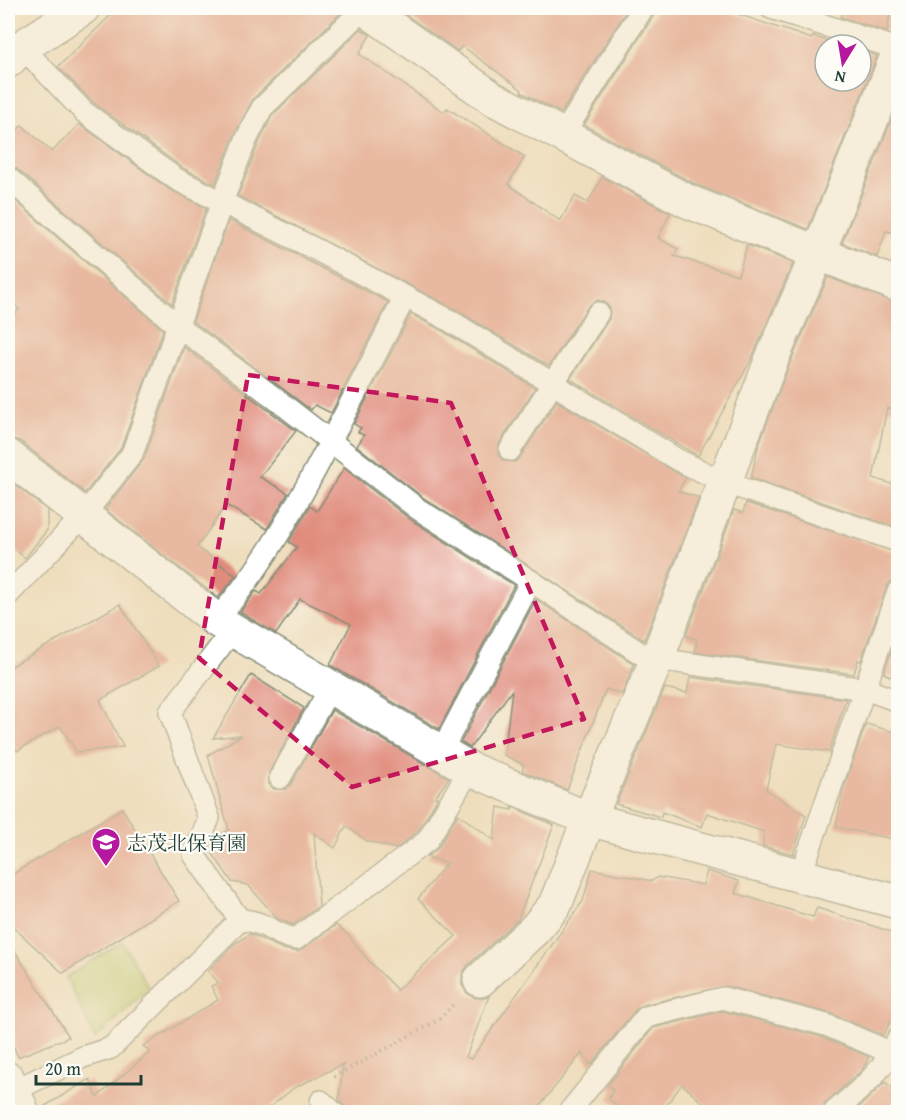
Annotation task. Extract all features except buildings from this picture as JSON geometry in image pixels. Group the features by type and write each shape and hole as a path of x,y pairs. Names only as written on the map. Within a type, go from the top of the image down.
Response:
{"street":[{"path":"15,54 82,8"},
{"path":"364,8 492,99 687,201 898,285"},
{"path":"480,980 535,929 555,905 657,659 773,356 818,253 898,54"},
{"path":"8,456 224,625 470,769 589,819 898,902"}],"lane":[{"path":"8,595 83,516 132,454 222,202 246,140 262,108 364,8"},
{"path":"562,135 643,8"},
{"path":"771,8 898,49"},
{"path":"15,54 84,112 176,179 447,320 678,460 726,483 898,541"},
{"path":"8,178 179,327 268,393 330,443 444,527 640,653 657,659 865,689 898,701"},
{"path":"240,920 194,855 209,818 170,712 275,543 330,443 405,297"},
{"path":"510,450 598,313"},
{"path":"441,752 531,581"},
{"path":"800,877 898,592"},
{"path":"280,778 330,688"},
{"path":"14,1094 83,1057 111,1048 240,920 254,920 282,937 296,939 427,840 470,769"},
{"path":"569,1113 646,1017 723,998 895,1046 876,1075 834,1113"}],"path":[{"path":"330,1080 438,1020 480,980"}],"highlighted area":[{"path":"248,375 451,403 584,719 352,787 199,658"}],"green space":[{"path":"122,942 149,988 95,1039 66,977"}],"place":[{"name":"志茂北保育園","path":"106,868"}]}
